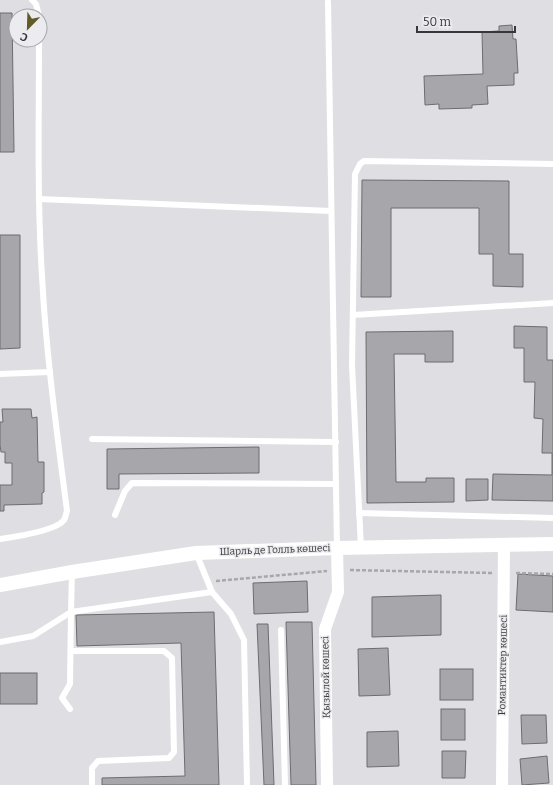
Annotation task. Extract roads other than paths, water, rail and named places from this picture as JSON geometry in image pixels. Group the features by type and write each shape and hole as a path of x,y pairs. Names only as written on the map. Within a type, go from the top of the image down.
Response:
{"street":[{"name":"Шарль де Голль көшесі","path":"0,586 72,572 196,553 337,548 553,544"},
{"name":"Романтиктер көшесі","path":"502,785 504,545"},
{"name":"Қызылой көшесі","path":"327,785 325,629 338,592 337,548"}],"lane":[{"path":"328,2 337,548"},
{"path":"0,539 35,533 59,524 65,519 67,510 50,372 42,276 39,48"},
{"path":"361,548 352,365 355,174 360,164 364,161 553,164"},
{"path":"40,199 332,211"},
{"path":"352,315 553,303"},
{"path":"0,374 50,372"},
{"path":"92,439 336,442"},
{"path":"115,515 125,491 132,483 336,484"},
{"path":"359,513 553,518"},
{"path":"196,553 212,592 231,614 244,640 247,785"},
{"path":"70,709 62,698 70,684 70,612 72,572"},
{"path":"0,642 33,636 70,612 212,592"},
{"path":"281,630 285,785"},
{"path":"71,651 164,651 172,658 174,752 168,758 98,761 92,768 92,785"}]}
